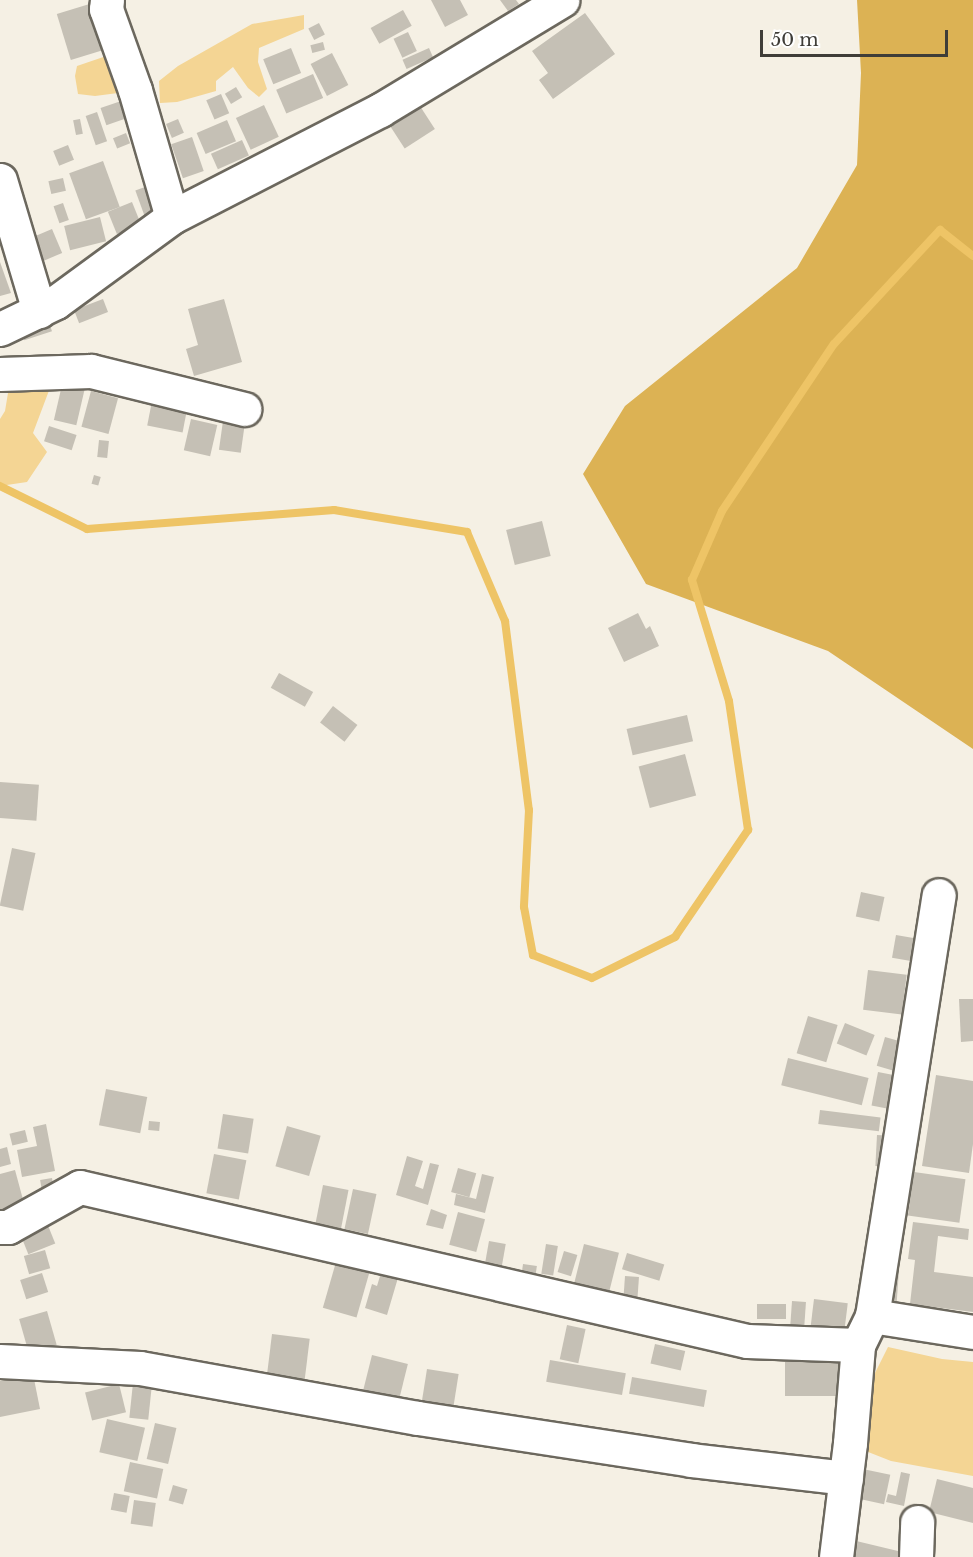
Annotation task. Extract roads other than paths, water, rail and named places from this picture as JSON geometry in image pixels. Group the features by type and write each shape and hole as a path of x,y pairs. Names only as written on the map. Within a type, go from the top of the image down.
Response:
{"street":[{"path":"107,0 106,9 135,90 172,217"},
{"path":"0,329 56,302 172,217 380,110 562,0"},
{"path":"0,180 39,310"},
{"path":"0,374 91,371 244,409"},
{"path":"836,1557 858,1345 872,1316 939,895"},
{"path":"0,1227 8,1227 80,1187 747,1341 858,1345"},
{"path":"872,1316 973,1332"},
{"path":"0,1361 140,1368 417,1418 691,1460 846,1478"},
{"path":"916,1557 917,1522"}],"waterway":[{"path":"0,486 87,529 334,510 467,532 505,621 529,810 524,907 533,955 592,978 675,937 748,830 729,701 692,580 722,511 834,344 940,230 973,256"}]}
